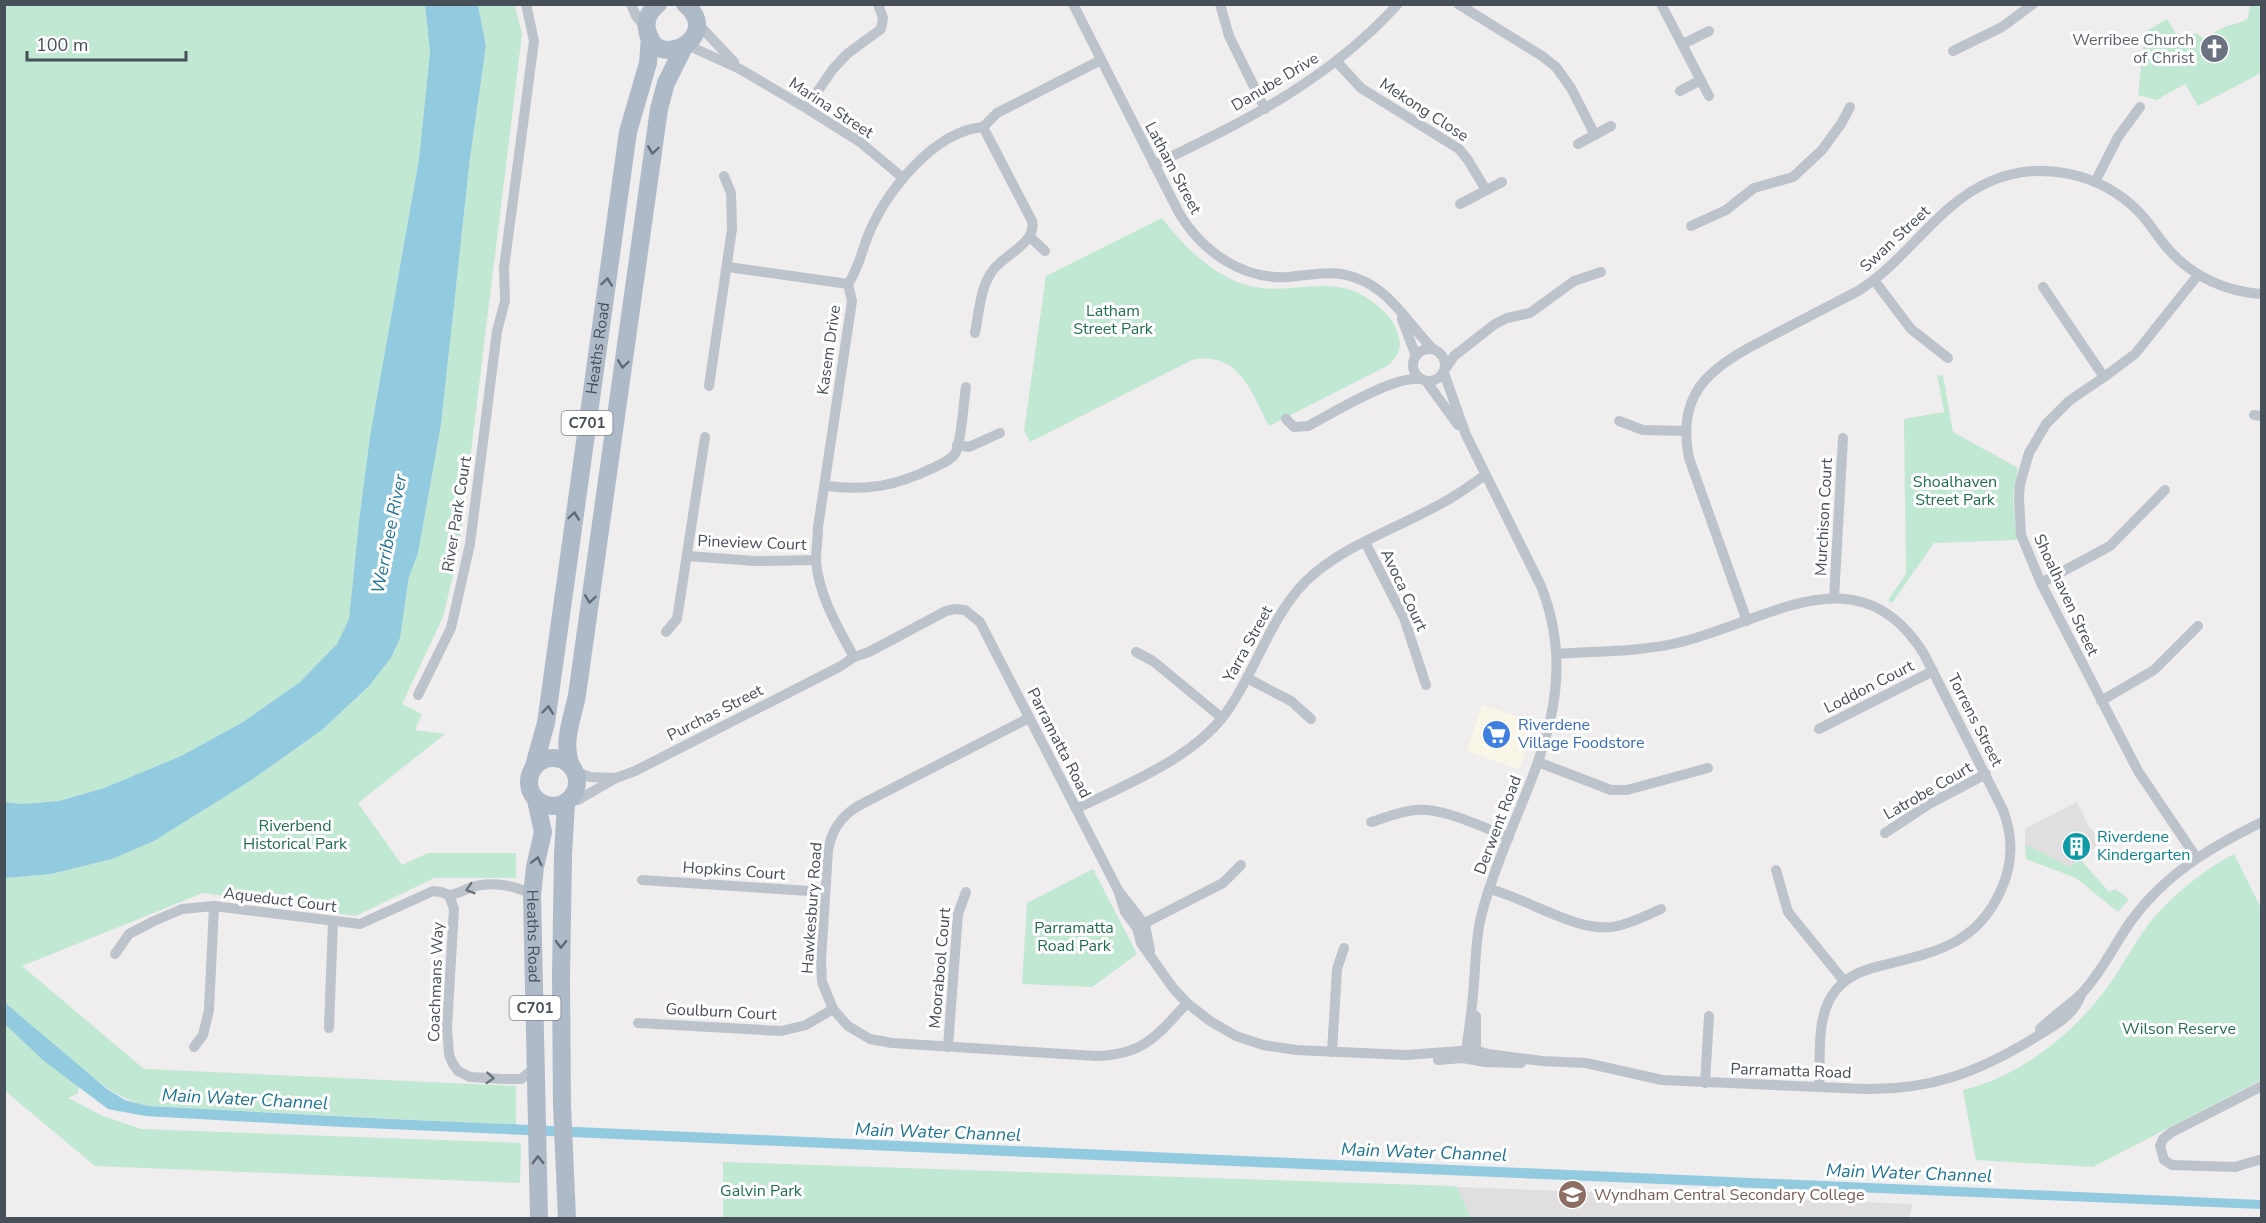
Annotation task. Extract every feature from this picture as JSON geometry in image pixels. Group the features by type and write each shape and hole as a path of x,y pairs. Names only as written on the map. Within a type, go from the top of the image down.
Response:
{"main road":[{"name":"C701","path":"648,33 648,16 655,5"},
{"name":"C701","path":"685,46 695,34 693,12"},
{"path":"648,33 656,45 665,49 674,50 685,46"},
{"name":"Heaths Road","path":"534,766 546,723 628,132 648,63 648,33"},
{"name":"Heaths Road","path":"573,770 567,754 566,739 577,695 659,108 666,83 685,46"},
{"path":"534,766 553,758 564,761 573,770"},
{"name":"C701","path":"534,766 528,784 536,800"},
{"name":"C701","path":"568,801 576,786 573,770"},
{"path":"536,800 553,806 568,801"},
{"name":"Heaths Road","path":"536,800 543,832 535,867 532,895 539,1218"},
{"name":"Heaths Road","path":"567,1218 562,1106 561,977 562,855 568,801"}],"street":[{"name":"River Park Court","path":"418,695 451,628 470,544 497,331 505,320 513,296 506,260 534,35 526,4"},
{"path":"631,4 648,33"},
{"path":"806,108 833,69 848,54 881,29 883,18 878,4"},
{"name":"Latham Street","path":"1073,4 1189,229 1209,250 1227,262 1250,272 1272,276 1331,273 1347,275 1363,281 1381,291 1435,350"},
{"path":"1221,4 1229,36 1265,109"},
{"path":"1458,4 1556,67 1571,88 1594,135"},
{"path":"1661,4 1709,96"},
{"path":"1953,51 2002,27 2033,4"},
{"name":"Danube Drive","path":"1154,165 1295,92 1337,62 1398,5"},
{"name":"Marina Street","path":"693,12 709,38 740,69"},
{"path":"1683,44 1709,31"},
{"name":"Marina Street","path":"685,46 740,69 806,108 860,142 903,178"},
{"name":"Kasem Drive","path":"852,653 826,600 816,560 818,527 826,486 852,301 848,284 855,274 878,214 903,178 941,145 962,131 983,127 997,113 1101,60"},
{"name":"Mekong Close","path":"1337,62 1361,88 1459,149 1468,159 1486,190"},
{"path":"1680,91 1701,80"},
{"path":"1691,226 1726,210 1754,188 1793,177 1822,150 1850,107"},
{"path":"2095,182 2118,137 2140,107"},
{"path":"1578,144 1611,126"},
{"path":"975,333 984,287 993,270 1030,237 1034,227 983,127"},
{"name":"Swan Street","path":"1747,621 1692,469 1686,445 1688,415 1697,391 1722,363 1858,291 1874,280 1960,199 1990,181 2014,174 2048,171 2071,174 2095,182 2131,205 2169,251 2194,271 2233,290 2262,294"},
{"path":"709,386 728,267 736,193 724,176"},
{"path":"1460,204 1502,182"},
{"path":"1030,237 1045,251"},
{"path":"728,267 848,284"},
{"name":"Shoalhaven Street","path":"2194,271 2146,342 2122,364 2055,413 2037,437 2024,469 2019,498 2021,535 2041,583 2143,780 2196,857"},
{"path":"1286,419 1294,428 1308,426 1389,385 1411,379 1436,380 1450,361 1501,320 1530,313 1574,281 1601,272"},
{"path":"1874,280 1911,329 1948,358"},
{"path":"2043,287 2104,377"},
{"name":"Latham Street","path":"1399,310 1415,358"},
{"path":"1389,385 1423,350 1464,349"},
{"path":"1435,350 1444,358 1445,370"},
{"path":"1415,358 1414,371 1423,380"},
{"name":"Derwent Road","path":"1445,370 1466,435 1542,586 1553,624 1557,654 1556,691 1550,725 1489,888 1478,927 1473,994 1476,1017 1472,1052"},
{"name":"Derwent Road","path":"1423,380 1466,435"},
{"path":"826,486 870,489 899,482 951,458 957,446 966,387"},
{"path":"1619,421 1643,430 1686,431"},
{"path":"957,446 969,447 1000,433"},
{"name":"Pineview Court","path":"666,632 677,619 705,437"},
{"name":"Murchison Court","path":"1834,598 1843,438"},
{"name":"Yarra Street","path":"1077,809 1180,755 1200,740 1222,718 1296,593 1324,566 1365,542 1487,479"},
{"path":"2041,583 2110,546 2165,490"},
{"name":"Avoca Court","path":"1365,542 1404,618 1426,685"},
{"name":"Pineview Court","path":"687,556 755,561 816,560"},
{"name":"Torrens Street","path":"1557,654 1670,645 1807,600 1834,598 1865,603 1893,618 1916,641 2003,810 2010,842 2010,864 1992,908 1978,926 1949,946 1928,954 1865,970 1844,981 1829,999 1823,1016 1819,1087"},
{"name":"Parramatta Road","path":"852,653 884,643 946,611 960,609 971,613 980,622 1165,978 1188,1004 1210,1022 1249,1041 1276,1048 1406,1055 1439,1060 1472,1052 1485,1062 1586,1063 1662,1080 1705,1083 1878,1089 1932,1083 1991,1063 2058,1024 2069,1015 2080,995 2099,972 2144,904 2167,881 2196,857 2262,822"},
{"path":"2101,700 2154,670 2198,626"},
{"path":"1136,652 1154,661 1222,718"},
{"name":"Purchas Street","path":"568,801 578,800 616,778 635,771 826,672 852,653"},
{"name":"Loddon Court","path":"1819,729 1933,671"},
{"path":"1246,678 1291,701 1311,719"},
{"name":"Hawkesbury Road","path":"1029,718 846,814 837,824 829,842 821,972 823,988 833,1009 848,1026 870,1039 892,1043 1119,1055 1147,1042 1188,1004"},
{"path":"1538,762 1611,790 1627,790 1708,768"},
{"name":"Purchas Street","path":"573,770 590,777 616,778"},
{"name":"Latrobe Court","path":"1885,833 1929,804 1986,774"},
{"path":"1371,822 1402,812 1428,811 1509,837"},
{"path":"1140,926 1222,883 1241,865"},
{"path":"1776,870 1788,912 1844,981"},
{"name":"Hopkins Court","path":"642,880 825,892"},
{"path":"449,895 474,886 507,886 522,889 532,895"},
{"path":"1489,888 1558,915 1600,928 1618,926 1661,909"},
{"name":"Aqueduct Court","path":"116,954 129,934 182,909 214,906 360,924 433,891 441,891 449,895"},
{"name":"Moorabool Court","path":"948,1047 958,914 966,892"},
{"name":"Coachmans Way","path":"449,895 454,909 447,1027 449,1056 458,1071 470,1077 521,1079 536,1066"},
{"path":"194,1047 203,1035 209,1010 214,906"},
{"path":"329,1028 333,921"},
{"path":"1332,1052 1337,969 1344,948"},
{"name":"Goulburn Court","path":"638,1023 781,1031 806,1025 833,1009"},
{"path":"1705,1083 1709,1016"},
{"path":"2262,1086 2172,1132 2163,1139 2160,1146 2164,1160 2172,1165 2235,1167 2262,1159"}],"shaded area":[{"path":"1482,705 1536,722 1519,769 1467,751"},
{"path":"2077,802 2088,825 2102,842 2070,867 2025,844 2025,829"},
{"name":"Wyndham Central Secondary College","path":"1457,1187 1913,1204 1909,1218 1471,1218"}],"green space":[{"path":"4,5 425,5 430,52 419,159 370,436 349,619 337,644 300,682 243,722 181,756 104,788 59,801 22,804 4,802"},
{"name":"Riverbend Historical Park","path":"478,5 515,5 522,34 459,550 443,617 402,704 422,714 415,730 445,734 358,803 402,865 428,853 516,853 516,878 434,878 356,916 203,893 22,966 144,1069 516,1086 516,1125 148,1106 128,1100 113,1092 82,1068 78,1093 68,1098 103,1116 141,1129 521,1143 520,1183 95,1166 5,1091 5,878 51,874 112,859 154,841 250,781 322,730 369,686 391,658 400,638 409,577 418,553 441,425 470,158 486,46"},
{"name":"Werribee Church of Christ","path":"2250,5 2261,5 2261,73 2198,106 2185,84 2156,100 2138,95 2145,32 2167,19 2180,40 2195,33 2203,38 2248,18"},
{"name":"Latham Street Park","path":"1162,218 1195,254 1214,269 1235,281 1255,287 1274,289 1328,286 1345,288 1362,295 1383,311 1394,325 1400,342 1396,357 1387,366 1269,426 1249,388 1232,368 1221,361 1192,360 1030,442 1024,431 1046,276"},
{"name":"Shoalhaven Street Park","path":"1937,375 1943,376 1953,432 2018,468 2013,496 2017,540 1934,543 1892,603 1888,600 1906,574 1904,419 1944,412"},
{"path":"2025,844 2070,867 2080,859 2109,892 2115,889 2129,899 2118,912 2076,878 2026,859"},
{"name":"Wilson Reserve","path":"2234,854 2261,908 2261,1080 2093,1167 1976,1160 1963,1090 2006,1074 2026,1063 2063,1035 2109,985 2155,916 2192,882"},
{"name":"Parramatta Road Park","path":"1093,869 1137,954 1092,987 1022,984 1027,903"},
{"name":"Galvin Park","path":"723,1162 1453,1186 1457,1187 1471,1218 723,1218"}],"water":[{"name":"Werribee River","path":"425,5 478,5 486,46 470,158 441,425 418,553 409,577 400,638 391,658 369,686 322,730 250,781 154,841 112,859 51,874 5,878 5,802 22,804 59,801 104,788 181,756 243,722 300,682 337,644 349,619 370,436 419,159 430,52"},
{"path":"4,1002 107,1089 125,1100 148,1106 391,1119 2261,1200 2261,1209 343,1127 145,1116 108,1109 44,1061 5,1024"}],"place":[{"name":"Werribee Church of Christ","path":"2215,49"},
{"name":"Riverdene Village Foodstore","path":"1497,734"},
{"name":"Riverdene Kindergarten","path":"2076,846"},
{"name":"Wyndham Central Secondary College","path":"1573,1195"}],"water label":[{"name":"Main Water Channel","path":"245,1099"},
{"name":"Main Water Channel","path":"938,1132"},
{"name":"Main Water Channel","path":"1424,1152"},
{"name":"Main Water Channel","path":"1909,1173"}]}
